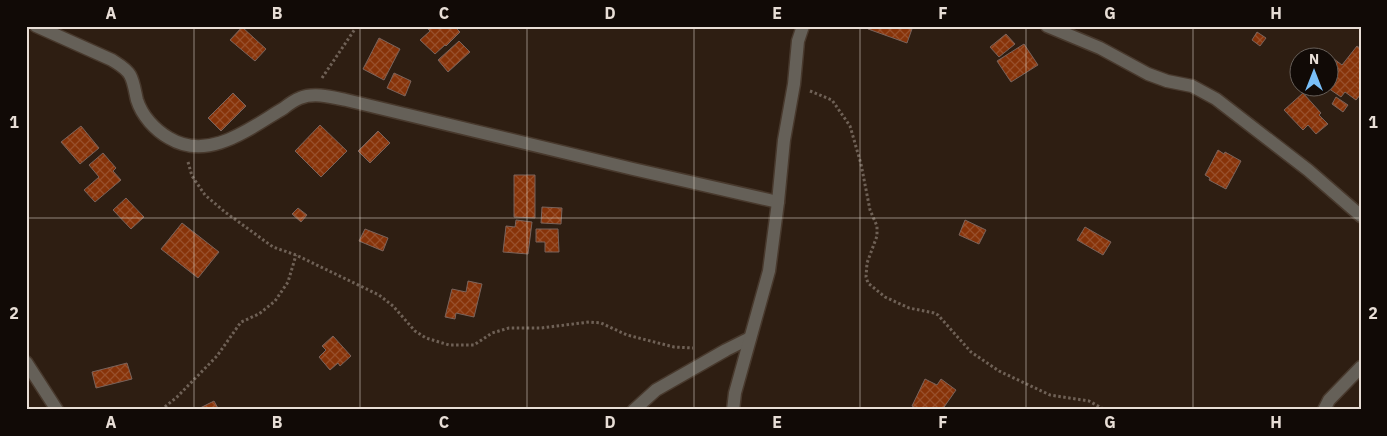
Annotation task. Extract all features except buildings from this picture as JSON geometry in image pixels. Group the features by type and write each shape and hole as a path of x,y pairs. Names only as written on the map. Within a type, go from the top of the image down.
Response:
{"street":[{"path":"36,26 112,60 122,67 130,75 137,102 145,116 168,137 183,145 203,146 222,143 236,137 301,97 320,95 778,202"},
{"path":"733,410 735,392 769,271 784,140 794,84 798,41 802,26"},
{"path":"1047,26 1100,48 1148,74 1167,81 1192,86 1216,98 1308,170 1361,216"},
{"path":"634,410 656,390 750,338"},
{"path":"1324,410 1329,400 1361,367 1361,361"},
{"path":"26,362 56,410"}],"path":[{"path":"301,97 320,81 357,26"},
{"path":"794,84 832,100 850,126 861,164 870,210 877,226 877,236 867,263 866,278 872,288 909,308 938,315 971,352 999,371 1050,395 1089,402 1105,410"},
{"path":"183,145 192,176 205,195 274,247 296,255 379,295 393,306 416,331 426,338 449,346 474,346 492,333 509,328 540,328 589,322 601,323 627,335 674,346 726,350"},
{"path":"161,410 177,397 217,356 241,322 259,314 275,301 288,282 296,255"}]}
